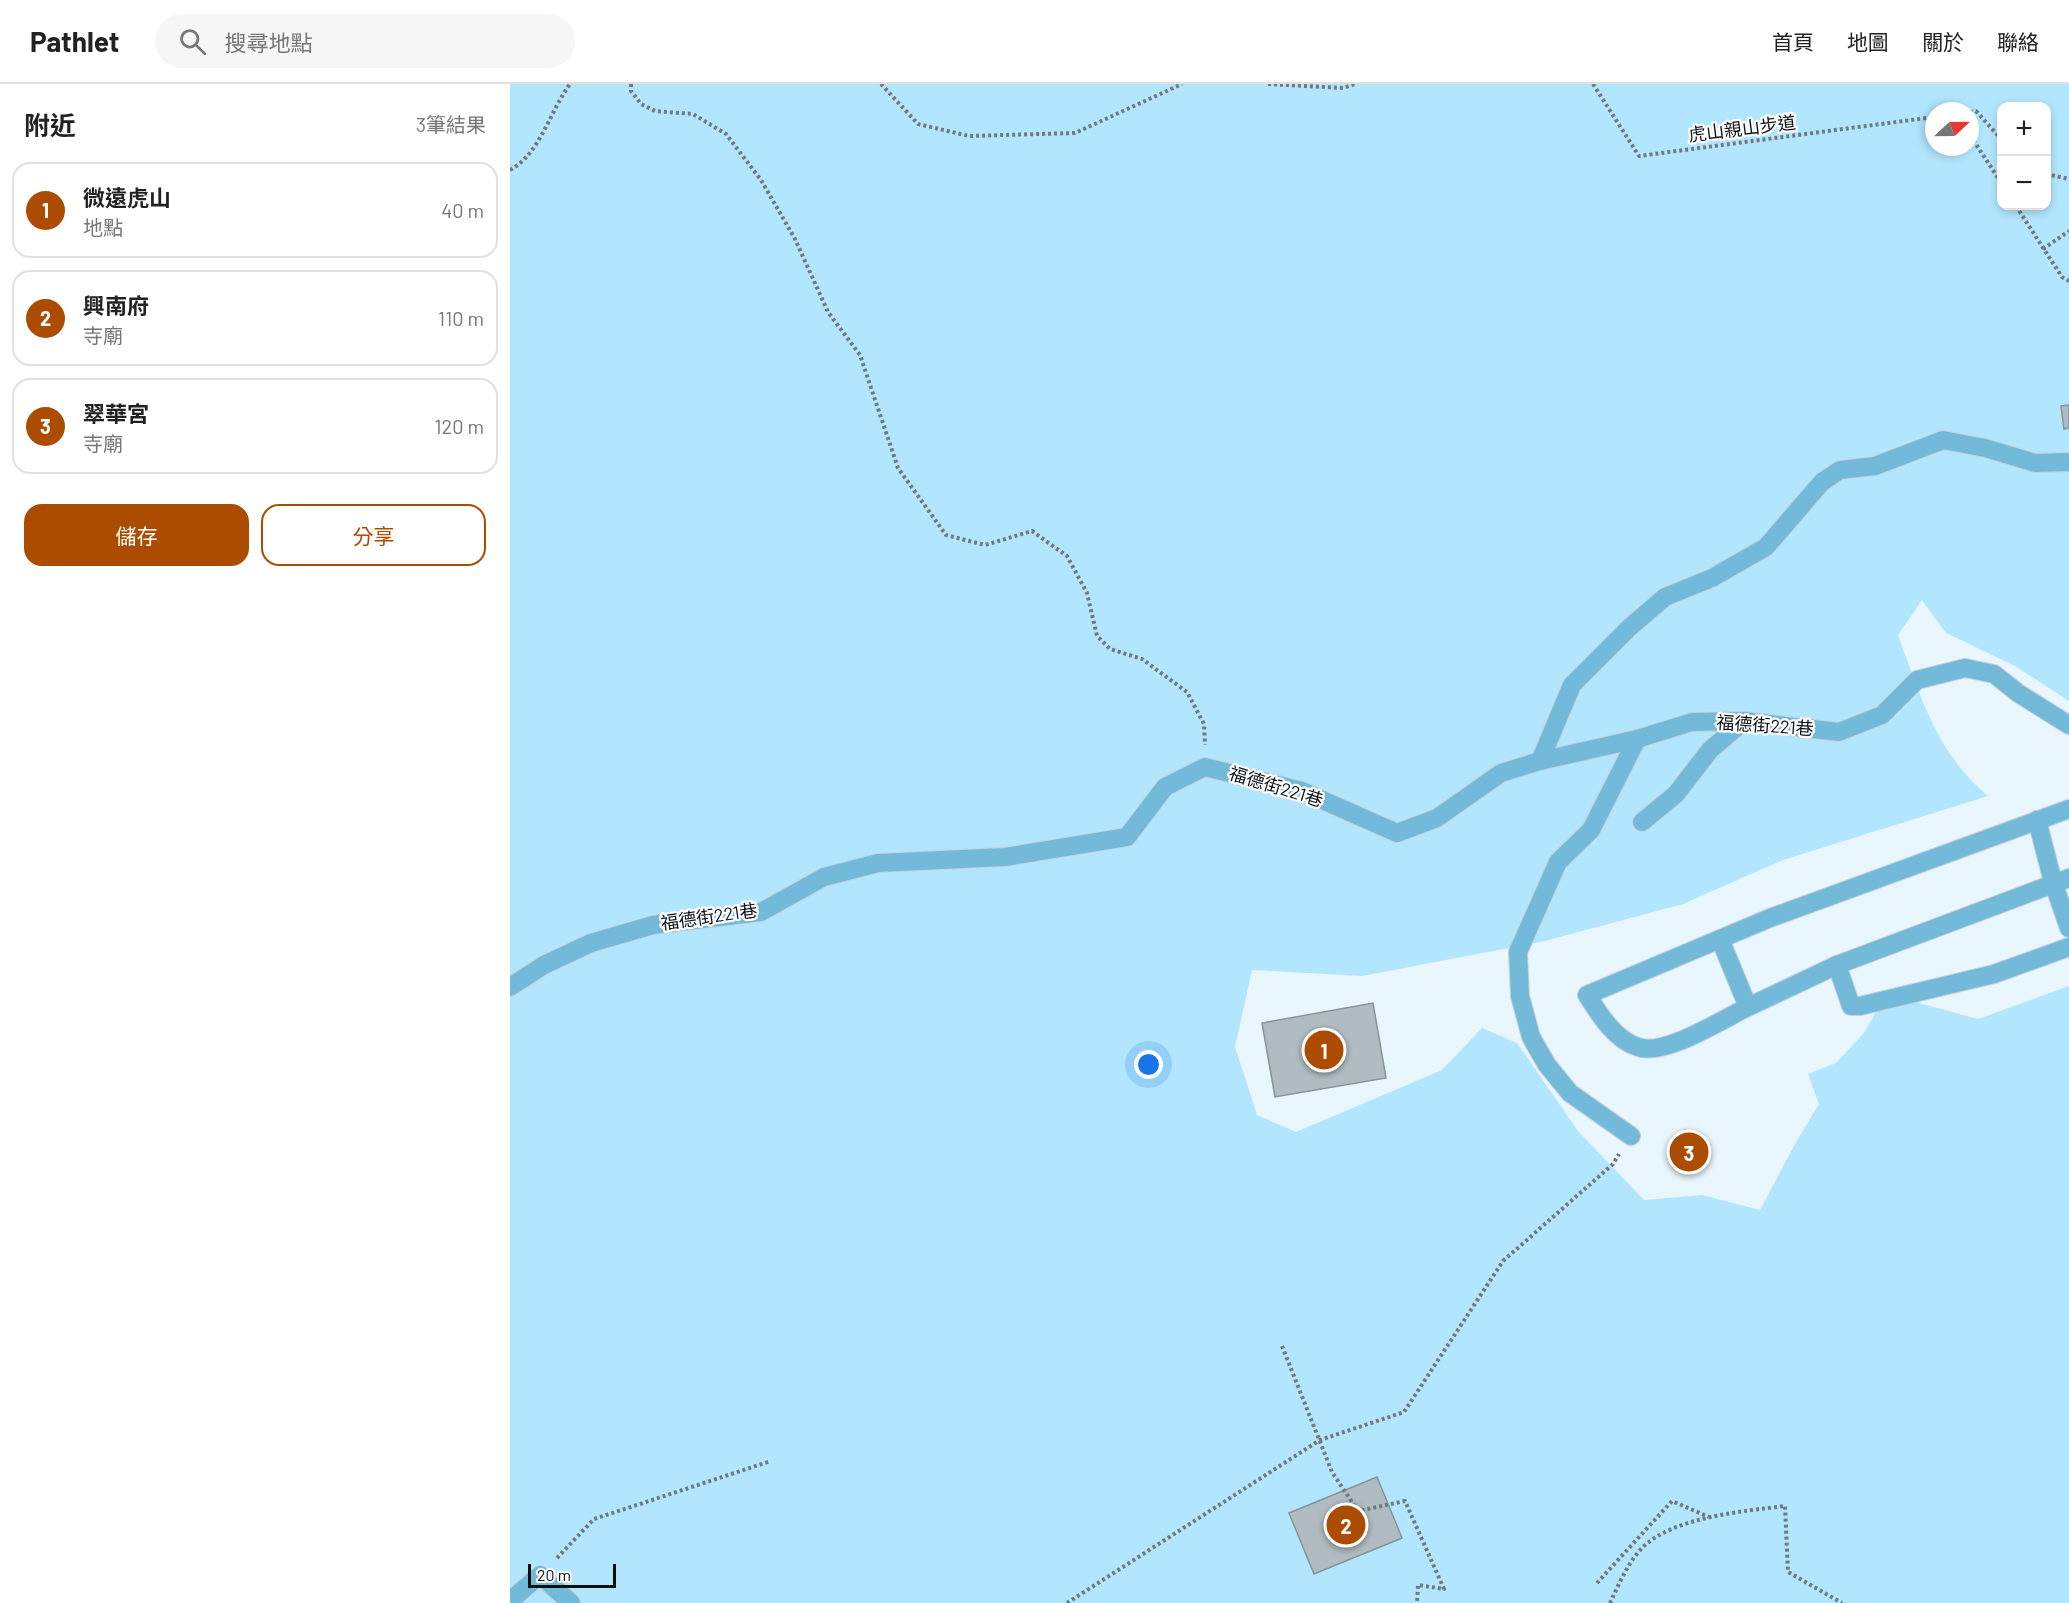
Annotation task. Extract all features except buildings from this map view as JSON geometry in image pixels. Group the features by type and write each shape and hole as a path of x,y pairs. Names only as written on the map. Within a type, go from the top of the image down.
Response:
{"lane":[{"path":"1540,761 1572,686 1629,628 1665,597 1712,578 1766,547 1822,482 1840,470 1875,466 1943,440 1985,448 2035,463 2069,462"},
{"name":"福德街221巷","path":"510,987 544,965 591,943 653,925 761,912 824,877 878,863 1005,857 1127,837 1165,787 1205,767 1302,791 1397,833 1437,818 1501,773 1540,761 1637,738 1692,722 1744,721 1839,732 1882,716 1917,680 1965,668 1994,674 2018,693 2069,725"},
{"path":"1642,822 1676,794 1710,750 1744,721"},
{"path":"1631,1136 1570,1093 1547,1065 1531,1037 1520,996 1518,952 1558,862 1591,830 1637,738"},
{"path":"2061,880 1837,965 1656,1050 1637,1047 1619,1035 1601,1018 1587,995 1770,918 2069,809"},
{"path":"2037,820 2061,880 2069,928"},
{"path":"1720,939 1748,1006"},
{"path":"1837,965 1851,1005 1860,1006 1994,974 2069,947"},
{"path":"510,1601 540,1575 571,1603"}],"path":[{"path":"510,170 525,162 570,84"},
{"path":"631,84 631,91 641,104 655,111 693,114 726,135 761,180 795,239 828,312 860,355 898,468 946,535 985,545 1032,531 1068,556 1087,593 1097,636 1110,649 1142,659 1187,692 1204,724 1205,767"},
{"path":"881,84 918,124 969,136 1075,133 1182,84"},
{"path":"1268,84 1343,88 1355,84"},
{"name":"虎山親山步道","path":"1593,84 1639,156 1925,118"},
{"path":"1979,114 1997,135"},
{"path":"1979,149 1997,178"},
{"path":"2051,175 2069,179"},
{"path":"2019,210 2062,277 2069,281"},
{"path":"2043,249 2069,231"},
{"path":"1067,1603 1320,1440 1404,1412 1503,1261 1613,1164 1631,1136"},
{"path":"1282,1346 1332,1472 1358,1511 1405,1501 1444,1589 1418,1585 1417,1603"},
{"path":"540,1575 594,1519 771,1461"},
{"path":"1597,1583 1672,1501 1709,1517"},
{"path":"1610,1603 1626,1571 1644,1546 1678,1527 1709,1517 1785,1506 1788,1572 1842,1603"}],"shaded area":[{"path":"510,84 2069,84 2069,701 2015,666 1946,633 1922,600 1898,635 1923,701 1943,742 1970,779 1988,796 1783,860 1683,904 1545,941 1362,976 1252,970 1235,1047 1257,1115 1296,1132 1442,1070 1482,1028 1517,1043 1578,1131 1644,1200 1702,1195 1760,1210 1819,1104 1808,1074 1836,1063 1864,1033 1877,1010 1908,1000 1978,1019 2069,986 2069,1603 510,1603"}],"place":[{"name":"微遠虎山","path":"1324,1050"},
{"name":"翠華宮","path":"1689,1152"},
{"name":"興南府","path":"1346,1525"}]}
